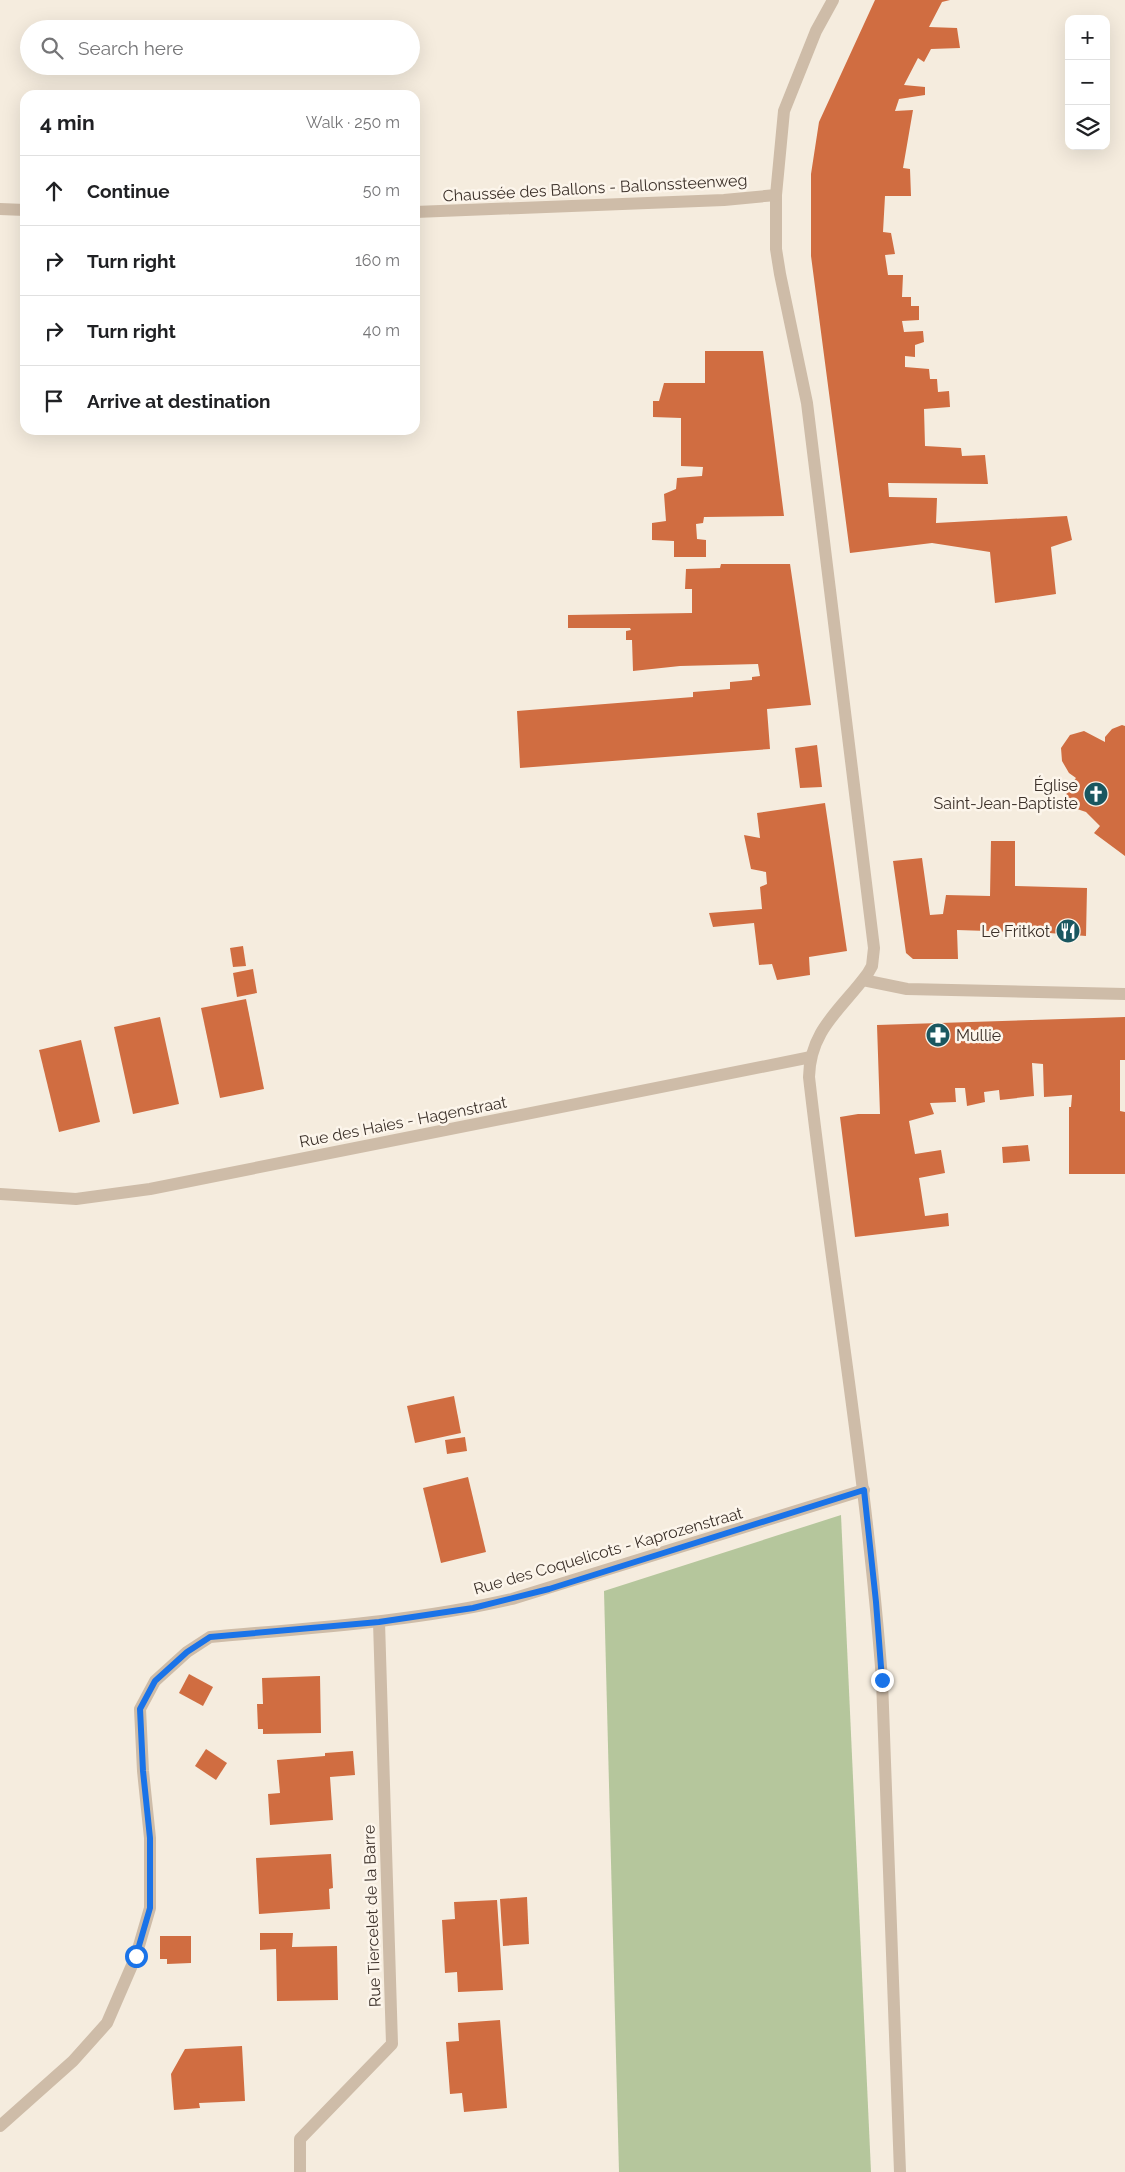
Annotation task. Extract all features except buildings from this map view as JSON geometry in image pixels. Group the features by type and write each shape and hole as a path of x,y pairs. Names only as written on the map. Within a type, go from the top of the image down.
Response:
{"street":[{"path":"833,0 816,31 784,111 776,195 776,249 807,403 872,919 872,966 863,980 825,1025 816,1040 808,1077 876,1592 882,1680 900,2172"},
{"name":"Chaussée des Ballons - Ballonssteenweg","path":"420,212 724,200 776,195"},
{"path":"0,209 20,210"},
{"path":"863,980 907,989 1125,994"},
{"name":"Rue des Haies - Hagenstraat","path":"0,1194 76,1199 150,1189 811,1057"},
{"name":"Rue des Coquelicots - Kaprozenstraat","path":"0,2126 72,2060 107,2023 136,1956 150,1908 150,1838 143,1771 140,1709 155,1681 187,1652 210,1637 379,1622 473,1608 521,1596 864,1490"},
{"name":"Rue Tiercelet de la Barre","path":"300,2172 300,2139 392,2044 379,1622"}],"green space":[{"path":"841,1515 871,2172 619,2172 604,1591"}],"place":[{"name":"Église Saint-Jean-Baptiste","path":"1096,794"},
{"name":"Le Fritkot","path":"1068,931"},
{"name":"Mullie","path":"938,1035"}],"route":[{"path":"136,1956 150,1908 150,1838 143,1771 140,1709 155,1681 187,1652 210,1637 379,1622 473,1608 549,1589 864,1490 873,1564 882,1680"}]}
